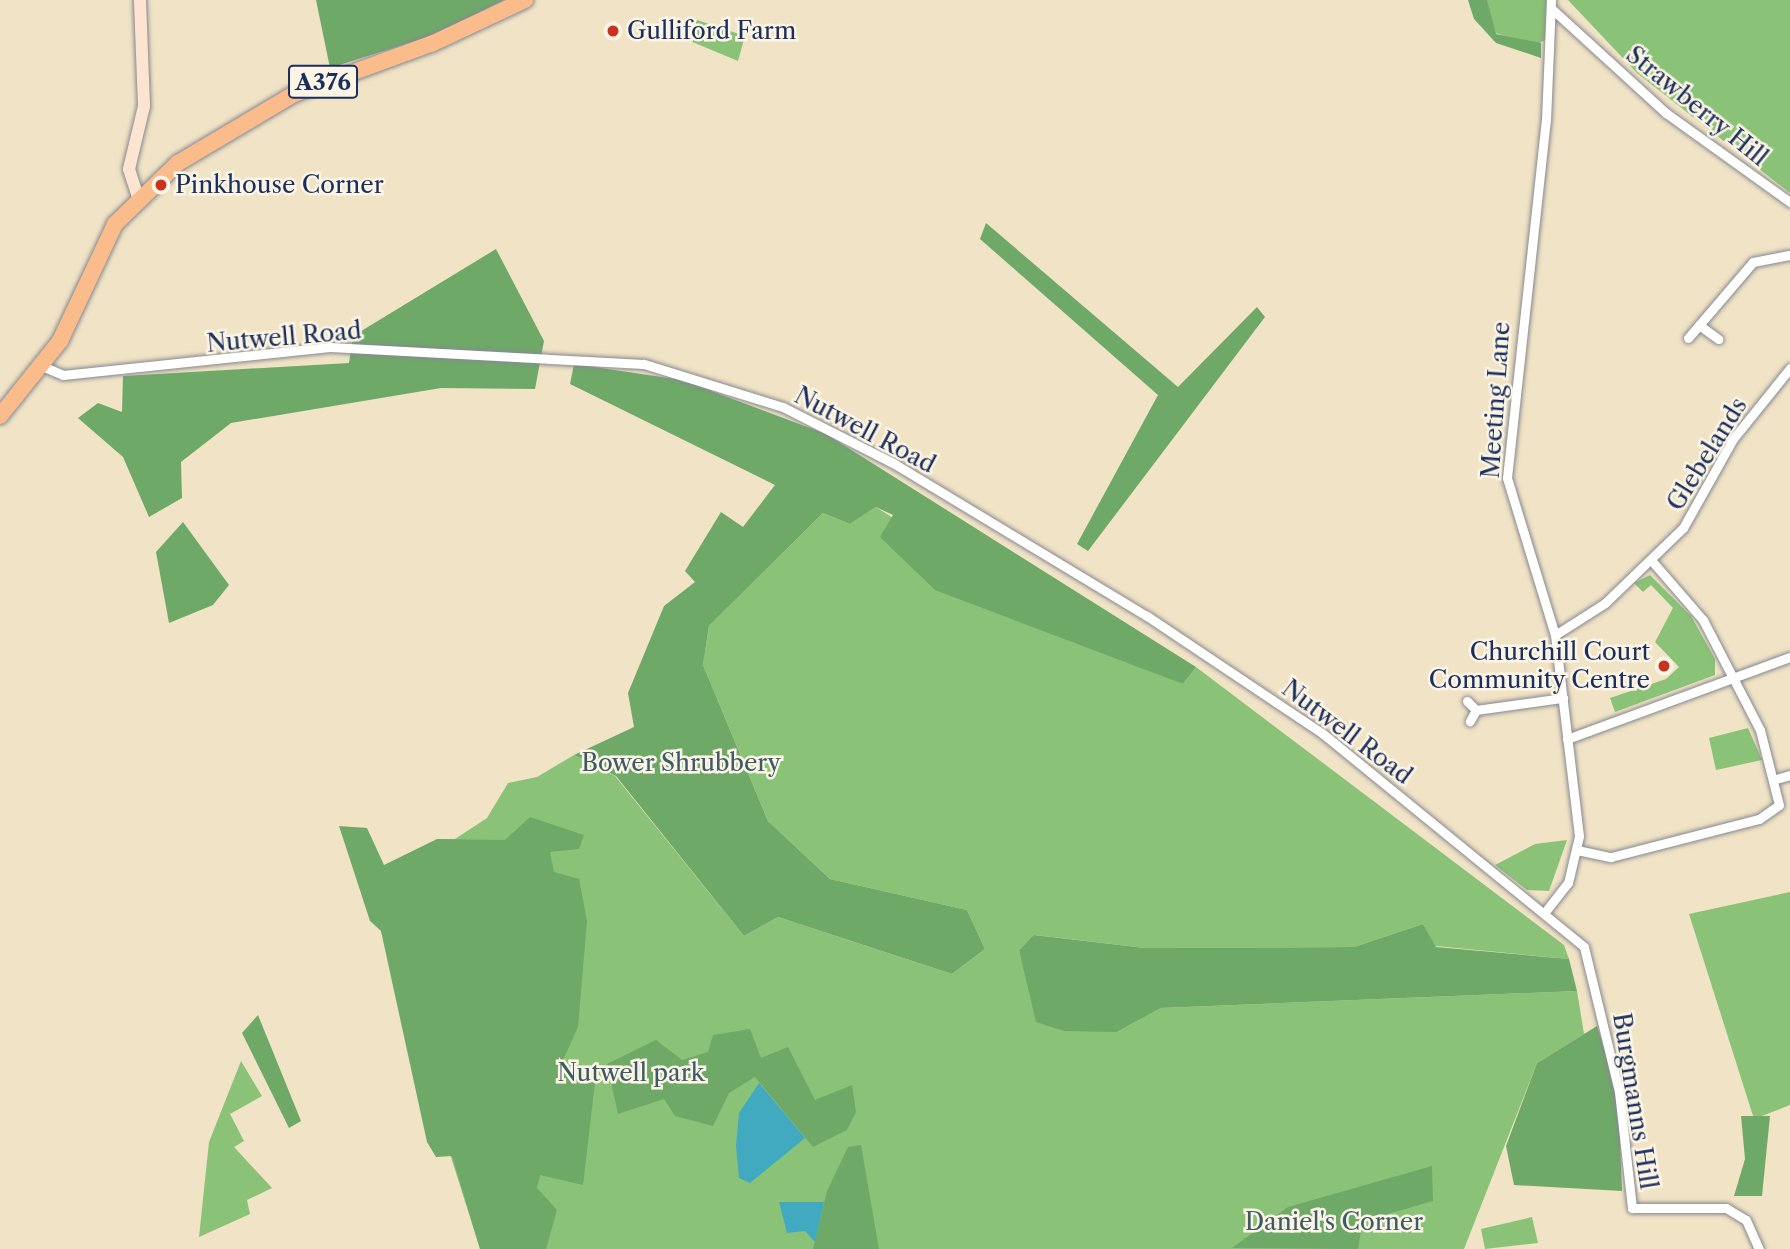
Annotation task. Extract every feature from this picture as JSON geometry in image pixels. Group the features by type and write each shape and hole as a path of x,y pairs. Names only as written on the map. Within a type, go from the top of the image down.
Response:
{"highway":[{"name":"A376","path":"0,416 43,366 60,341 99,250 138,197 178,163 294,94 431,44 525,0"}],"street":[{"path":"138,197 129,169 144,106 140,0"},
{"name":"Strawberry Hill","path":"1551,4 1666,113 1790,202"},
{"name":"Meeting Lane","path":"1545,912 1568,883 1577,850 1555,635 1507,484 1551,4"},
{"path":"1688,338 1753,262 1790,255"},
{"path":"1699,325 1718,339"},
{"name":"Nutwell Road","path":"43,366 63,375 330,347 571,356 710,380 893,463 1147,616 1322,733 1545,912"},
{"name":"Glebelands","path":"1555,635 1573,629 1651,560 1696,512 1733,439 1790,368"},
{"path":"1577,850 1611,857 1759,819 1779,805 1776,779 1760,730 1694,605 1651,560"},
{"path":"1567,739 1790,657"},
{"path":"1476,710 1563,698"},
{"path":"1467,701 1476,710"},
{"path":"1470,721 1476,710"},
{"path":"1776,779 1790,775"},
{"name":"Burgmanns Hill","path":"1545,912 1591,958 1619,1092 1632,1208 1726,1208 1746,1220 1759,1249"}],"green space":[{"path":"316,0 504,0 431,36 330,68"},
{"path":"1468,0 1487,0 1496,34 1541,43 1541,58 1496,43 1474,19"},
{"path":"1487,0 1546,0 1545,40 1536,45 1492,32"},
{"path":"1568,0 1790,0 1790,193 1637,73"},
{"path":"697,20 745,36 738,61 690,41"},
{"path":"986,223 1178,387 1257,307 1265,317 1088,551 1077,544 1158,395 980,239"},
{"path":"496,249 544,341 535,389 441,388 231,423 181,462 182,498 149,517 123,457 78,418 98,403 122,412 123,376 349,363 353,336"},
{"name":"Bower Shrubbery","path":"574,364 682,380 826,434 1196,667 1183,684 935,590 880,537 893,515 876,507 850,524 823,513 709,626 703,665 768,821 830,879 967,910 985,949 952,974 778,917 744,936 616,776 574,755 634,727 628,693 664,606 695,582 685,571 721,512 743,527 775,485 570,384"},
{"name":"Nutwell park","path":"876,507 1084,641 1183,684 1196,667 1564,945 1569,959 1435,946 1423,924 1354,947 1145,948 1035,935 1019,950 1025,970 1117,1032 1161,1008 1577,991 1584,1034 1537,1063 1464,1249 480,1249 444,1135 437,839 455,839 487,818 508,783 537,777 574,755 615,776 744,936 778,917 952,974 985,949 967,910 830,879 768,821 703,665 709,626 823,513 850,524"},
{"path":"183,522 229,585 213,605 169,623 156,552"},
{"path":"1650,575 1691,616 1715,659 1715,675 1615,712 1610,698 1666,679 1679,667 1655,642 1673,608 1651,585 1643,592 1634,583"},
{"path":"1748,728 1762,760 1716,770 1709,738"},
{"path":"530,817 584,835 579,849 550,852 554,872 579,879 587,921 578,1027 559,1069 595,1083 583,1185 540,1175 537,1188 557,1210 546,1249 480,1249 452,1156 436,1157 427,1142 381,931 370,921 339,826 367,828 384,865 437,839 505,840"},
{"path":"1567,840 1549,891 1527,890 1495,865 1535,844"},
{"path":"1790,892 1790,1105 1754,1119 1689,914"},
{"path":"1423,924 1436,947 1569,959 1577,991 1161,1008 1117,1032 1064,1031 1036,1022 1019,950 1034,935 1145,948 1354,947"},
{"path":"258,1015 301,1121 289,1128 242,1033"},
{"path":"1597,1026 1618,1090 1622,1191 1514,1185 1506,1146 1537,1063"},
{"name":"Nutwell park","path":"750,1029 761,1058 788,1047 815,1100 852,1085 856,1112 847,1130 813,1147 755,1077 729,1093 713,1126 675,1116 664,1099 618,1114 607,1064 656,1040 682,1060 708,1052 713,1035"},
{"path":"241,1061 262,1096 230,1114 244,1141 234,1147 272,1188 247,1200 250,1214 199,1237 209,1142"},
{"path":"1741,1116 1770,1116 1762,1196 1734,1196 1745,1159"},
{"path":"861,1145 879,1249 813,1249 827,1191 848,1147"},
{"name":"Daniel's Corner","path":"1432,1166 1433,1201 1363,1221 1358,1249 1232,1248 1288,1207"},
{"path":"1532,1217 1538,1243 1485,1249 1481,1229"}],"water":[{"path":"759,1083 805,1138 750,1183 739,1178 736,1146 739,1113"},
{"path":"779,1202 824,1202 815,1242 805,1231 787,1233"}],"place":[{"name":"Gulliford Farm","path":"613,31"},
{"name":"Pinkhouse Corner","path":"161,185"},
{"name":"Churchill Court Community Centre","path":"1664,666"}]}
